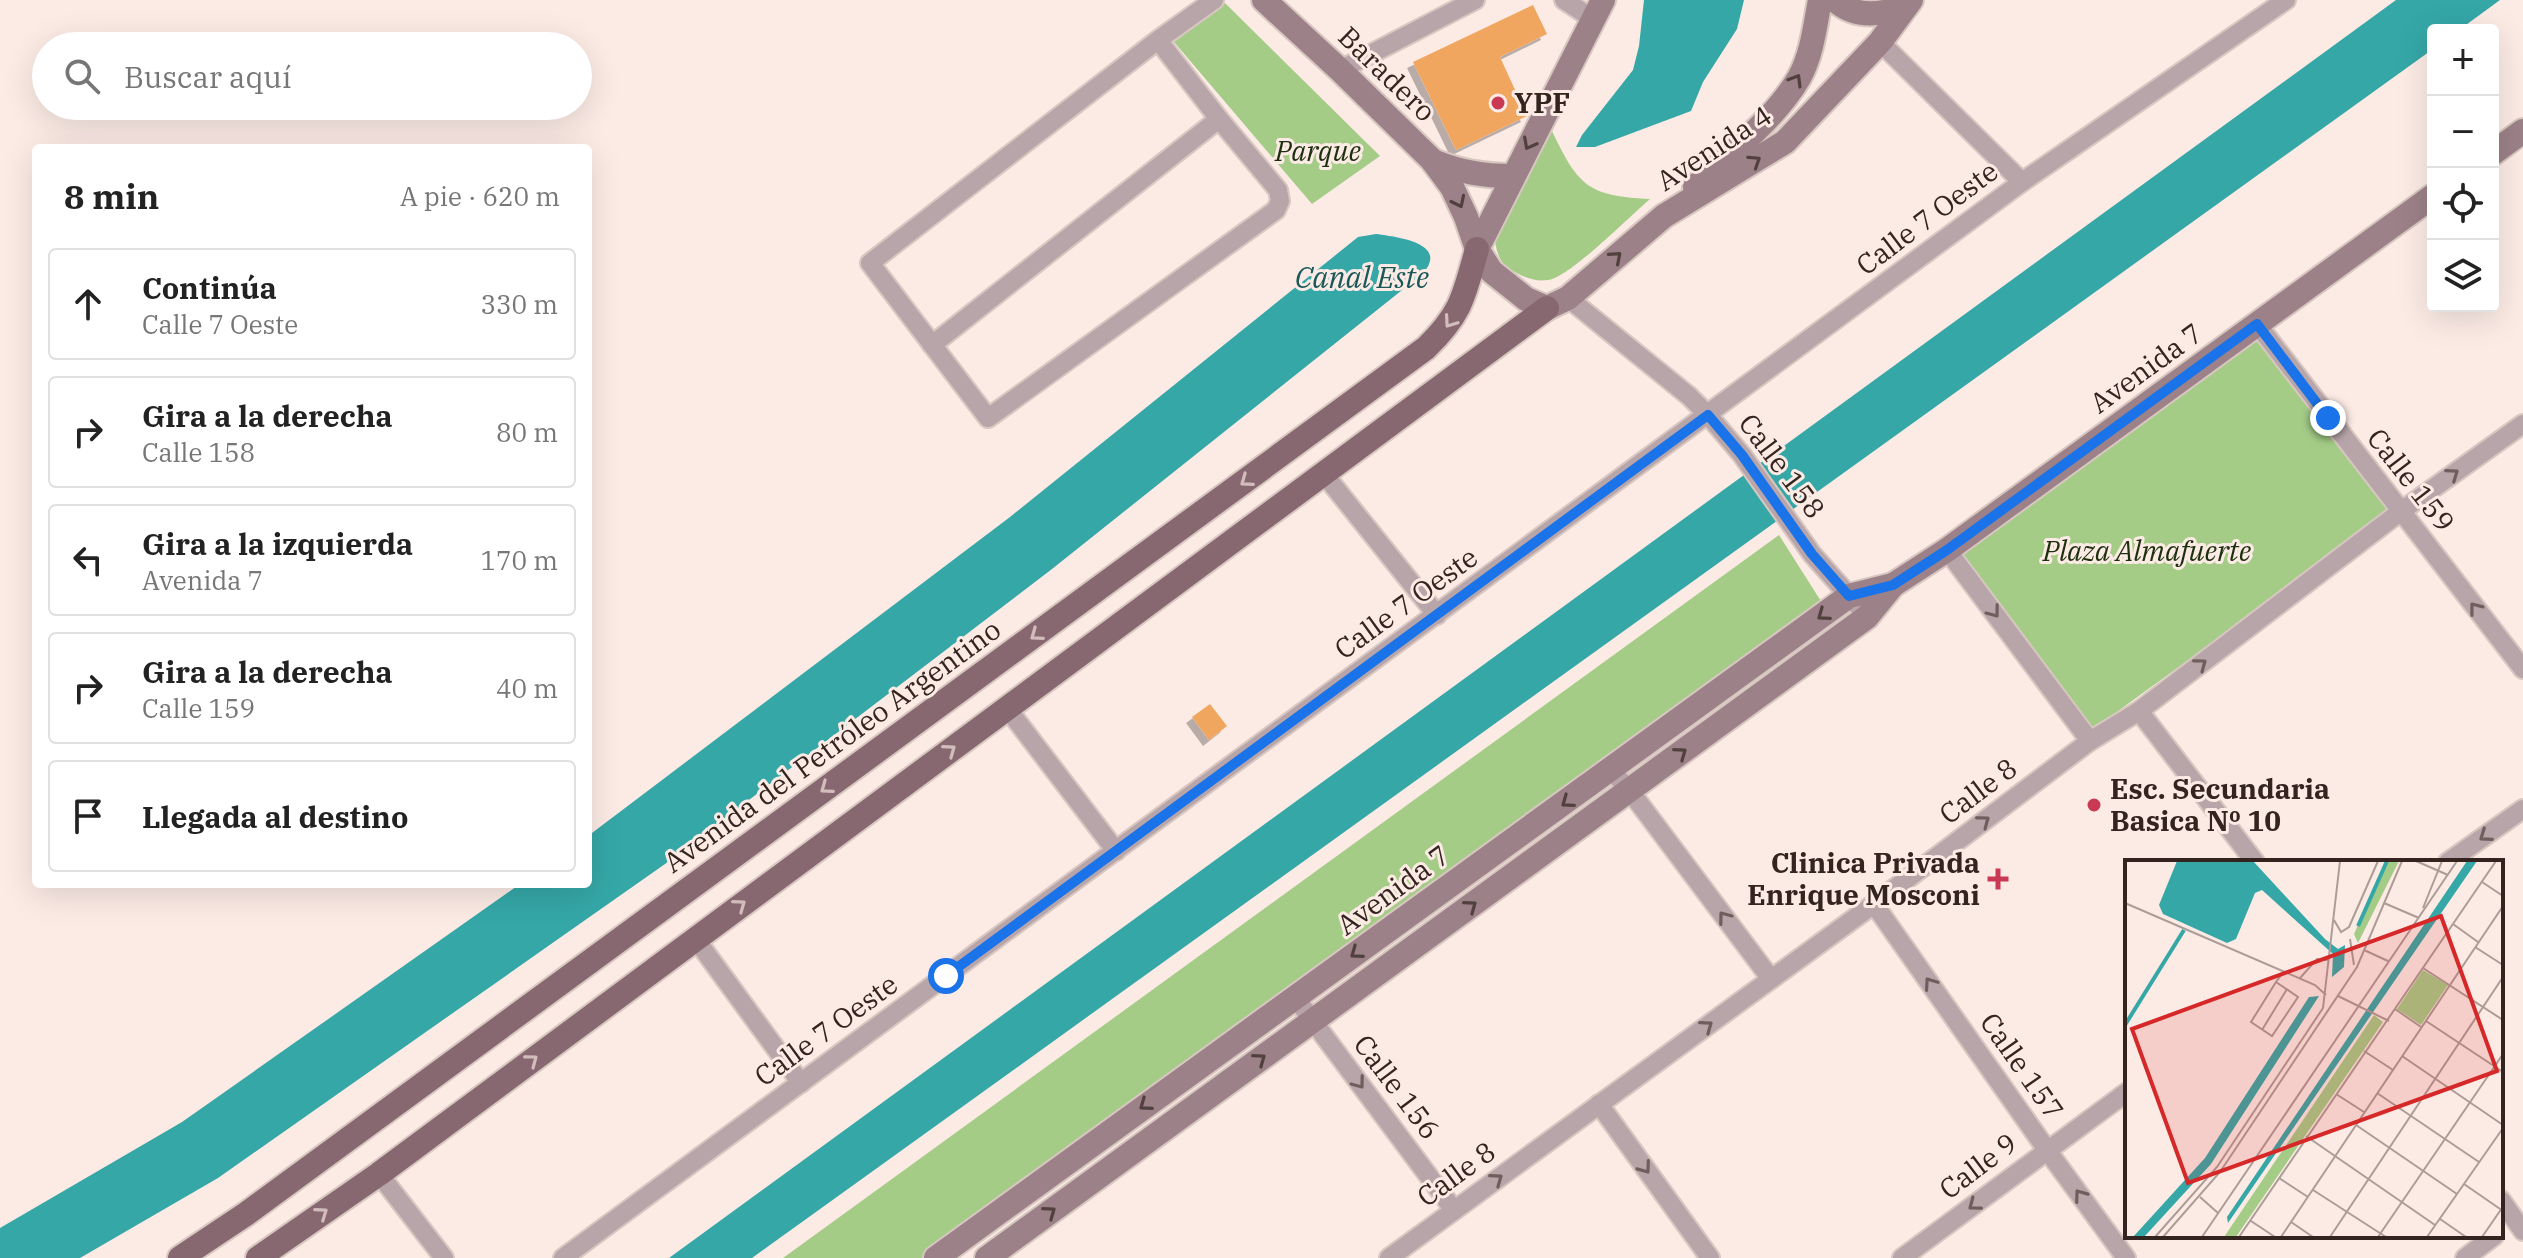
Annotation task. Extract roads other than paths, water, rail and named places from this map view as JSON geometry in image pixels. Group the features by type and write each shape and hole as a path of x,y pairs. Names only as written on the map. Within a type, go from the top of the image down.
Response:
{"main road":[{"name":"Baradero","path":"1264,0 1432,160 1457,197 1477,249 1491,271 1526,299 1558,303"},
{"path":"1664,216 1776,110 1799,77 1811,46 1820,0"},
{"path":"1835,0 1861,13 1885,14 1909,2"},
{"name":"Avenida 4","path":"1558,303 1664,216 1785,142 1880,42 1909,2"},
{"path":"1477,249 1598,9"},
{"path":"2499,149 2523,131"},
{"name":"Baradero","path":"1432,160 1458,171 1512,176"},
{"name":"Avenida 7","path":"992,1257 1867,617 1893,585 1947,550 2427,200"},
{"name":"Avenida del Petróleo Argentino","path":"180,1258 246,1214 1426,348 1456,313 1477,249"},
{"path":"258,1258 379,1174 1558,303"},
{"name":"Avenida 7","path":"936,1258 1849,596 1893,585"}],"street":[{"path":"1158,40 1278,190 1280,201 1276,210 988,418 870,263 1158,40 1214,0"},
{"path":"1340,70 1475,0"},
{"path":"1564,0 1598,9"},
{"name":"Calle 7 Oeste","path":"563,1258 2022,182 2286,0"},
{"path":"1880,42 2022,182"},
{"path":"932,345 1219,119"},
{"name":"Calle 158","path":"1558,303 1689,396 1708,415 1742,455 1812,554 1867,617"},
{"name":"Calle 159","path":"2257,324 2523,669"},
{"name":"Calle 8","path":"1389,1258 1874,904 2090,741 2139,711 2400,512 2523,424"},
{"path":"1324,474 1437,615"},
{"path":"1947,550 2090,741"},
{"path":"1007,708 1116,851"},
{"path":"2139,711 2253,860"},
{"path":"1611,770 1771,979"},
{"path":"2451,860 2523,809"},
{"name":"Calle 157","path":"1874,904 2126,1258"},
{"path":"695,938 801,1083"},
{"name":"Calle 156","path":"1295,997 1454,1210"},
{"name":"Calle 9","path":"1902,1258 2125,1093"},
{"path":"1599,1104 1710,1258"},
{"path":"379,1174 444,1258"},
{"path":"2503,1203 2516,1224"},
{"path":"972,1230 992,1257"},
{"path":"2465,1258 2491,1238"}],"water":[{"path":"1644,0 1744,0 1737,29 1703,82 1691,111 1595,147 1576,147 1633,70"},
{"path":"2396,0 2500,0 2467,24 2427,24 2427,53 752,1258 669,1258"},
{"name":"Canal Este","path":"1376,234 1412,241 1427,250 1430,256 1428,267 1052,569 665,864 218,1178 80,1258 0,1258 0,1228 182,1122 514,888 592,888 592,833 1010,517 1358,237"}],"place":[{"name":"YPF","path":"1498,103"},
{"name":"Esc. Secundaria Basica Nº 10","path":"2094,805"},
{"name":"Clinica Privada Enrique Mosconi","path":"1998,879"}],"park label":[{"name":"Parque","path":"1318,151"},
{"name":"Plaza Almafuerte","path":"2147,551"}]}
